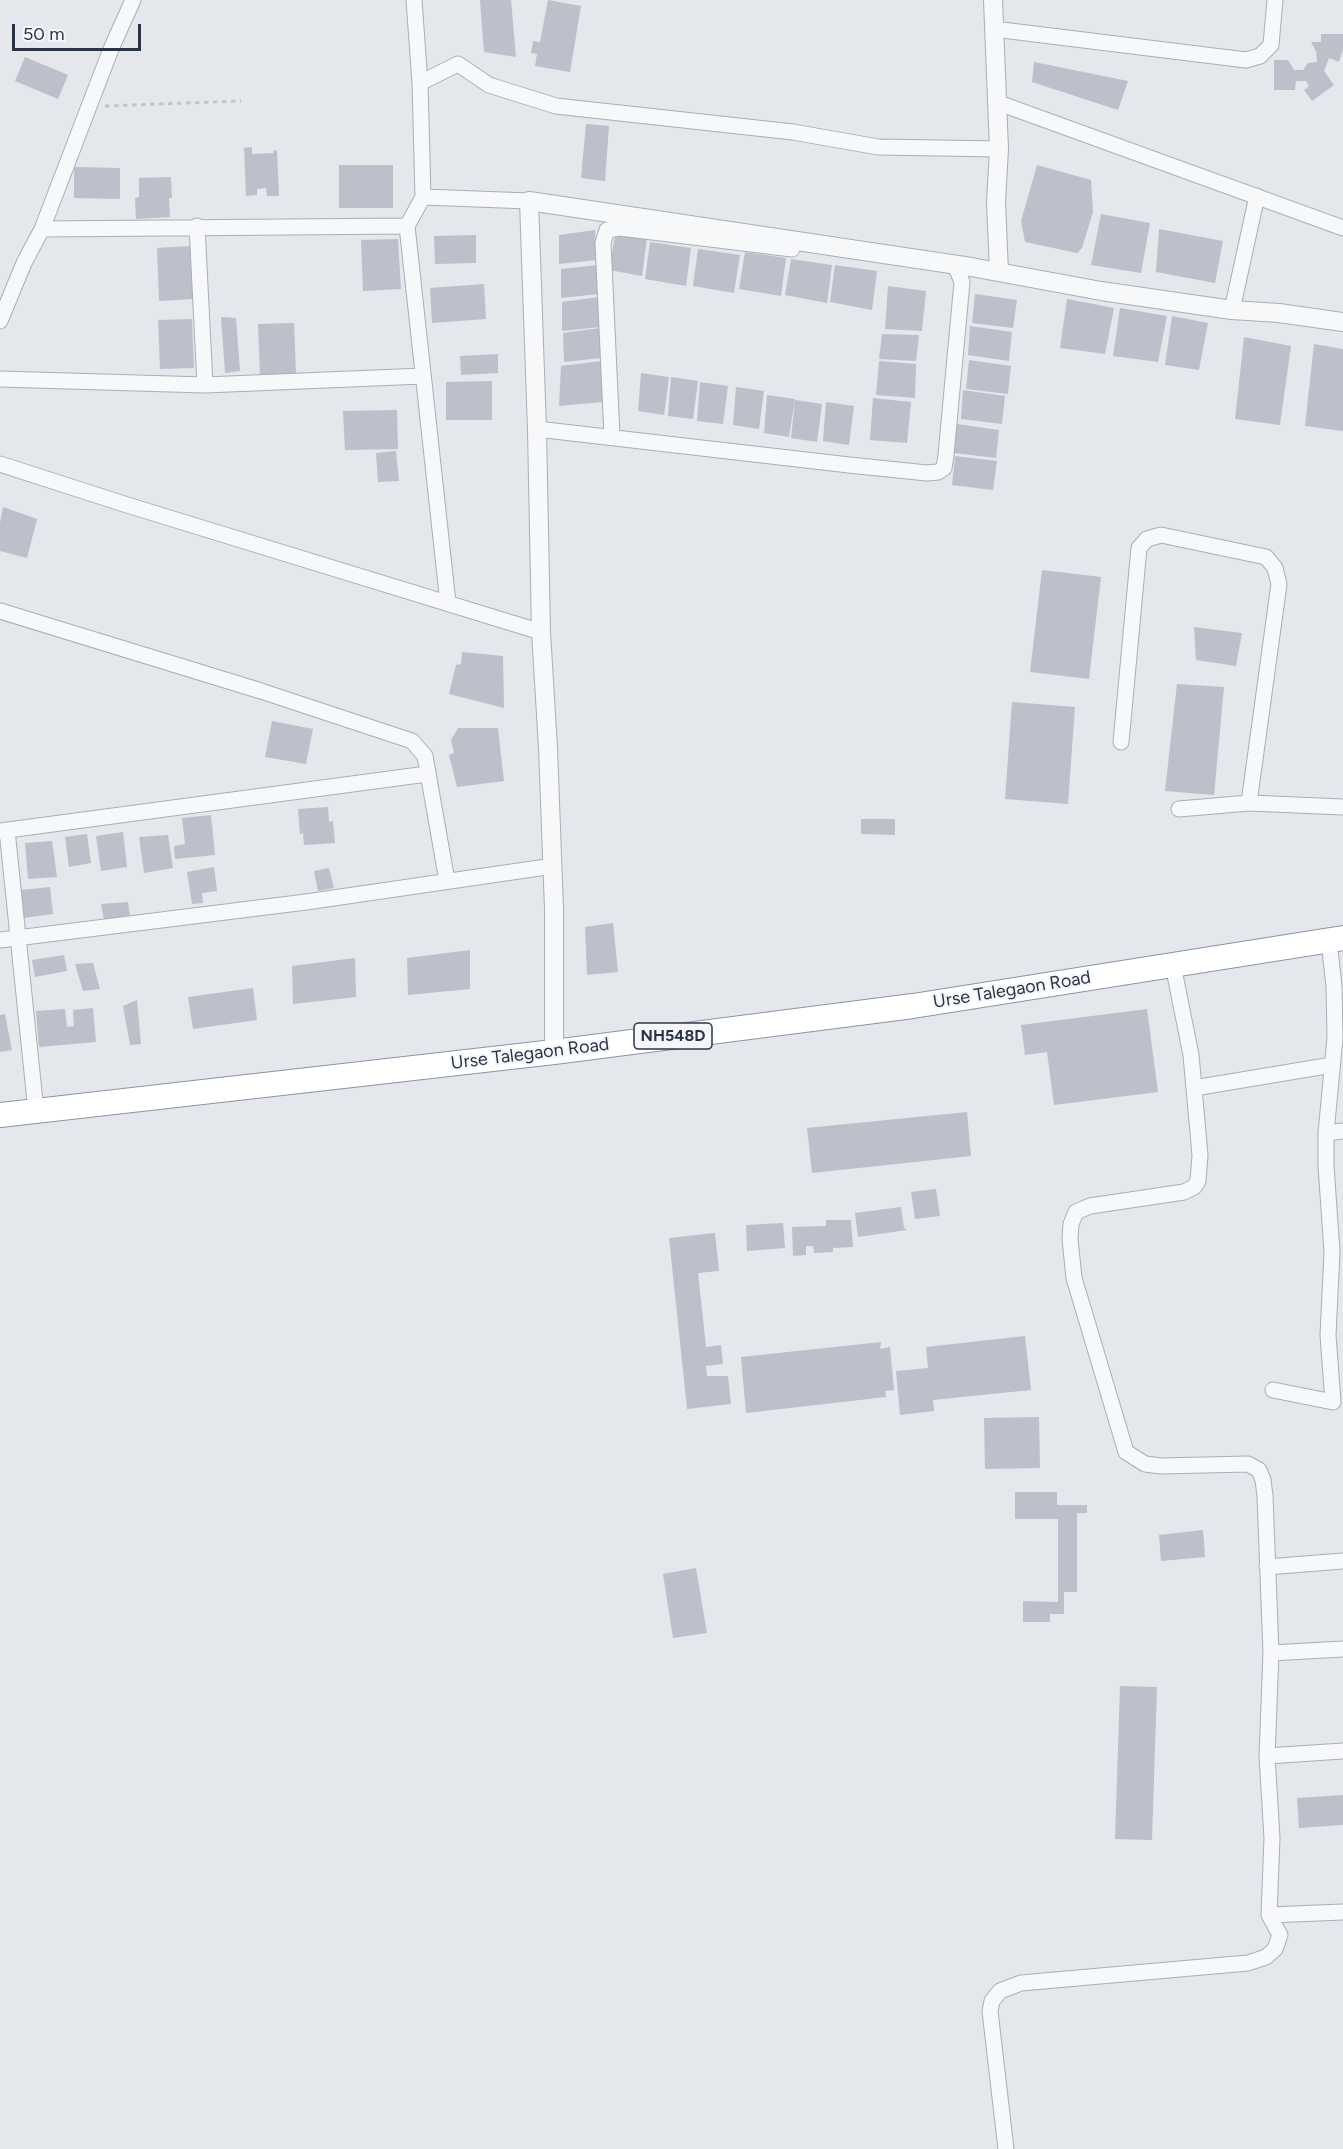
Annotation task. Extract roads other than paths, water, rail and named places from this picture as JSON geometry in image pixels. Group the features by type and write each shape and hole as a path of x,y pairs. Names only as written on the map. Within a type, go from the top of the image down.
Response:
{"highway":[{"name":"Urse Talegaon Road","path":"0,1115 554,1052 913,1006 1336,939"}],"street":[{"path":"0,321 24,263 42,229 133,0"},
{"path":"414,0 420,83 423,197 407,226 447,603"},
{"path":"993,0 999,149 996,202 999,272"},
{"path":"994,29 1246,60 1260,56 1271,45 1275,0"},
{"path":"420,83 458,64 489,85 556,106 793,132 878,147 999,149"},
{"path":"996,102 1343,228"},
{"path":"1232,310 1257,196"},
{"path":"423,197 529,201 955,265 1101,291 1232,310 1279,313 1343,322"},
{"path":"529,201 541,632 553,866 554,1052"},
{"path":"197,226 205,385"},
{"path":"42,229 407,226"},
{"path":"612,436 603,243 607,230 620,228 871,259"},
{"path":"537,429 849,465 927,473 938,472 944,468 946,455 962,282 955,265"},
{"path":"0,379 205,385 423,376"},
{"path":"0,464 541,632"},
{"path":"1121,742 1139,548 1147,538 1161,535 1266,557 1275,567 1279,584 1249,803"},
{"path":"0,611 261,691 412,741 425,756 447,881"},
{"path":"36,1111 18,937 3,831 427,774"},
{"path":"1179,809 1249,803 1343,807"},
{"path":"0,940 306,902 553,866"},
{"path":"1273,1390 1333,1402 1328,1335 1332,1252 1326,1133 1339,1017 1334,986 1336,939"},
{"path":"1006,2149 990,2011 992,2001 1000,1991 1021,1983 1248,1963 1266,1958 1275,1949 1280,1935 1269,1915 1272,1838 1267,1755 1271,1653 1263,1480 1259,1470 1248,1464 1161,1466 1145,1464 1126,1452 1074,1278 1070,1239 1071,1224 1076,1212 1090,1206 1184,1192 1194,1187 1198,1181 1200,1155 1191,1055 1173,965"},
{"path":"1194,1088 1332,1065"},
{"path":"1326,1133 1343,1131"},
{"path":"1267,1567 1343,1561"},
{"path":"1271,1653 1343,1649"},
{"path":"1267,1755 1343,1751"},
{"path":"1269,1915 1343,1912"}]}
